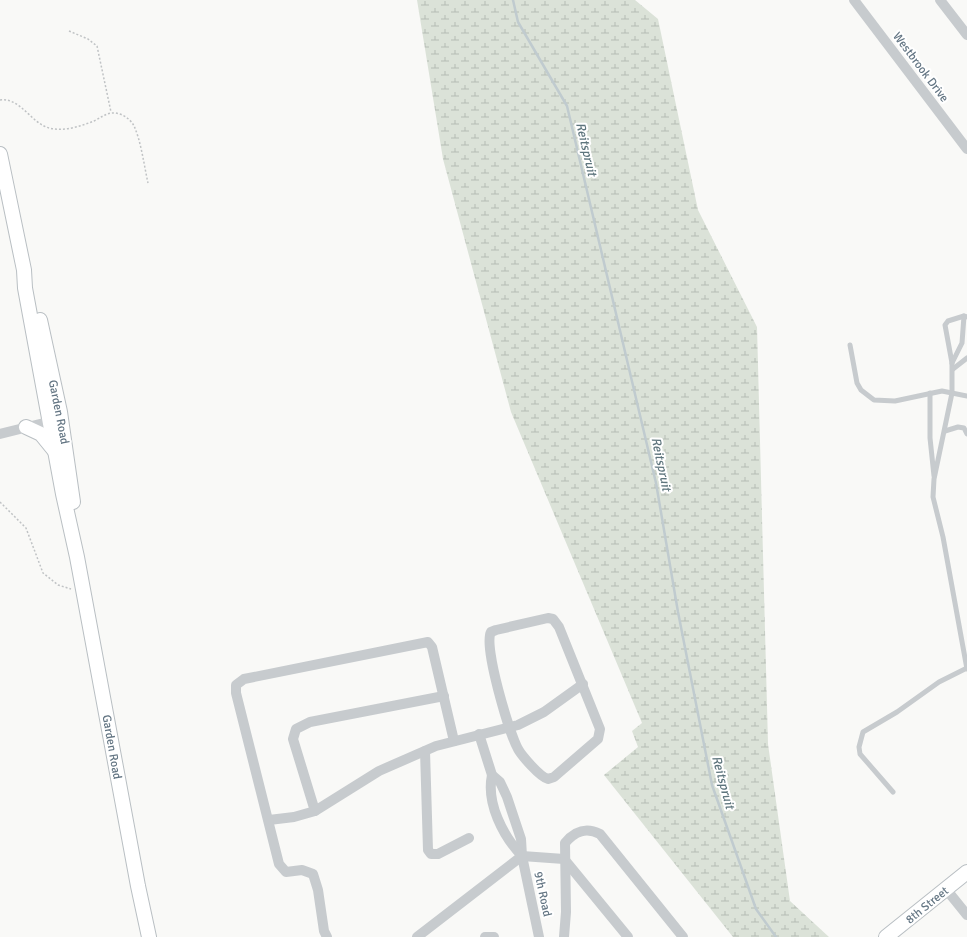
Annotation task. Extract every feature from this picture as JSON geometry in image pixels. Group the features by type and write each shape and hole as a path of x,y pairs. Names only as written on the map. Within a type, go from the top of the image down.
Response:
{"street":[{"name":"Westbrook Drive","path":"854,0 967,149"},
{"path":"940,0 967,35"},
{"name":"Garden Road","path":"0,154 24,270 25,288 71,484 77,557"},
{"path":"0,427 55,417"},
{"path":"0,434 55,417"},
{"name":"Garden Road","path":"55,417 55,452 77,557 138,886 149,937"},
{"path":"26,427 41,434 55,452"},
{"path":"548,618 553,619 559,627 600,725 598,739 554,777 548,779 538,773 518,750 509,727 489,646 488,640 491,632 548,618"},
{"path":"327,937 323,927 318,890 313,874 302,870 290,872 282,869 279,864 236,693 236,685 238,682 288,670 428,642 432,647 454,741"},
{"path":"269,820 294,818 315,811 379,771 425,751 479,734 518,725 544,712 583,684"},
{"path":"315,811 293,739 296,729 310,722 444,696"},
{"path":"479,734 492,774 490,793 492,803 511,844 522,856"},
{"path":"425,751 428,850 431,854 438,854 470,838"},
{"name":"9th Road","path":"492,774 500,782 507,797 521,839 522,856 539,937"},
{"path":"566,936 565,843 571,836 578,832 594,831 600,834 683,937"},
{"path":"417,937 522,856 564,859 628,937"},
{"name":"8th Street","path":"886,937 967,872"},
{"path":"946,889 967,915"},
{"path":"485,937 494,937"}],"lane":[{"path":"893,792 860,754 859,747 863,732 897,712 939,682 967,669 933,490 952,393 953,366 945,325 948,321 966,316 962,343 953,366"},
{"path":"850,345 857,383 860,390 866,396 884,401 942,391 964,394 967,396"},
{"path":"953,366 967,358"},
{"path":"930,393 930,443 934,479"},
{"path":"945,430 958,427 964,428 967,434"}],"path":[{"path":"68,31 97,46 111,113"},
{"path":"0,100 12,101 41,124 50,128 61,129 78,126 111,113 126,117 135,127 148,183"},
{"path":"0,502 26,528 40,568 48,578 65,588 83,589"}],"green space":[{"name":"Reitspruit","path":"417,0 635,0 658,19 698,210 757,327 768,744 790,901 829,937 733,937 604,775 638,747 632,731 642,723 511,412 443,159"}],"waterway":[{"name":"Reitspruit","path":"513,0 518,22 567,106 656,483 678,612 712,785 756,909 776,937"}]}
